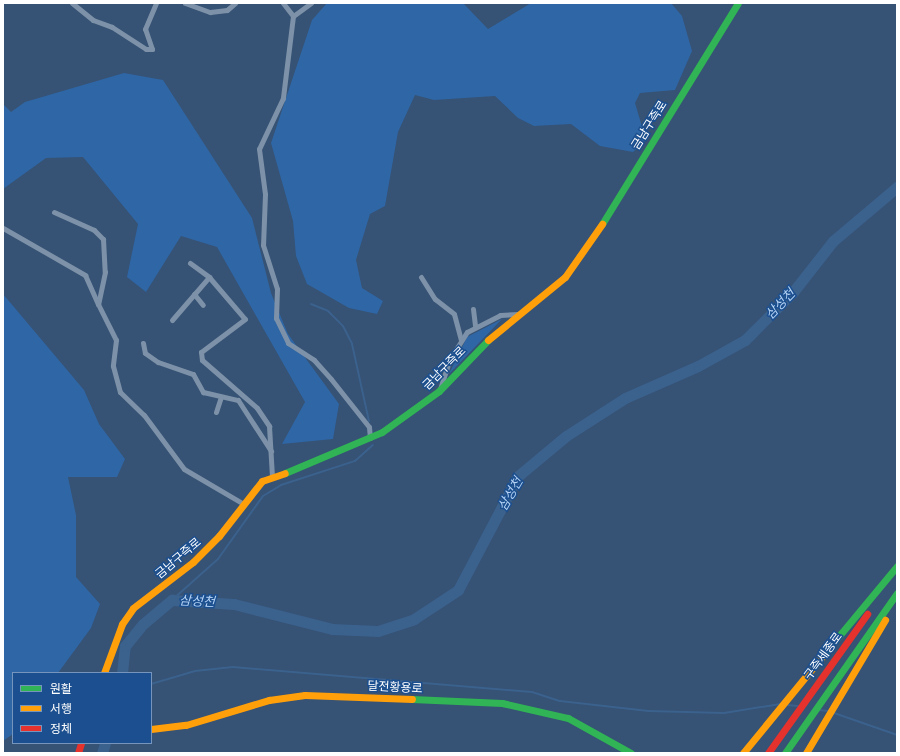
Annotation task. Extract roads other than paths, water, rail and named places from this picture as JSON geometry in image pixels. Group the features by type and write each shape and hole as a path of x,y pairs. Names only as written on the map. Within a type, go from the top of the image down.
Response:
{"main road":[{"name":"금남구즉로","path":"104,672 122,624 133,608 193,562 219,536 242,503 262,481 272,476 346,450 370,438 440,389 518,314 565,277 585,251 738,3"},
{"path":"743,753 802,685 897,566"},
{"name":"구즉세종로","path":"768,753 897,572"},
{"name":"구즉세종로","path":"785,753 897,593"},
{"path":"806,753 897,600"},
{"name":"달전황용로","path":"152,729 186,725 269,700 305,695 502,703 568,718 631,753"}],"street":[{"path":"72,3 93,20 112,27 146,49 152,49 145,29 156,3"},
{"path":"185,3 210,12 227,10 235,3"},
{"path":"283,3 293,16 283,98 258,150 265,194 263,245 277,289 276,318 288,343 314,360 369,427 370,438"},
{"path":"293,16 311,3"},
{"path":"54,212 94,230 103,240 105,272 98,304"},
{"path":"3,228 85,275 116,340 113,366 120,392 144,415 184,469 242,503"},
{"path":"190,263 209,276 245,319 201,352 202,360 257,408 269,426 272,476"},
{"path":"172,320 209,276"},
{"path":"421,277 435,299 454,314 461,340"},
{"path":"194,294 203,305"},
{"path":"473,309 475,326"},
{"path":"440,389 443,375 461,340 475,326 500,315 518,314"},
{"path":"143,343 145,353 153,359 174,370 193,374 203,392 238,400 271,452"},
{"path":"216,412 221,397"}],"waterway":[{"name":"삼성천","path":"122,672 125,646 143,624 172,600 234,604 332,629 378,631 414,619 458,590 518,476 566,436 625,398 698,366 745,340 793,292 833,241 897,187"},
{"path":"311,304 328,311 343,326 352,344 369,421"},
{"path":"172,600 218,559 263,496 281,485 355,461 373,445"},
{"path":"152,684 195,671 233,667 532,692 560,701 648,711 724,713 780,704"},
{"path":"787,705 798,706"},
{"path":"818,710 828,711"},
{"path":"834,713 897,735"},
{"name":"삼성천","path":"102,753 105,744"}]}
